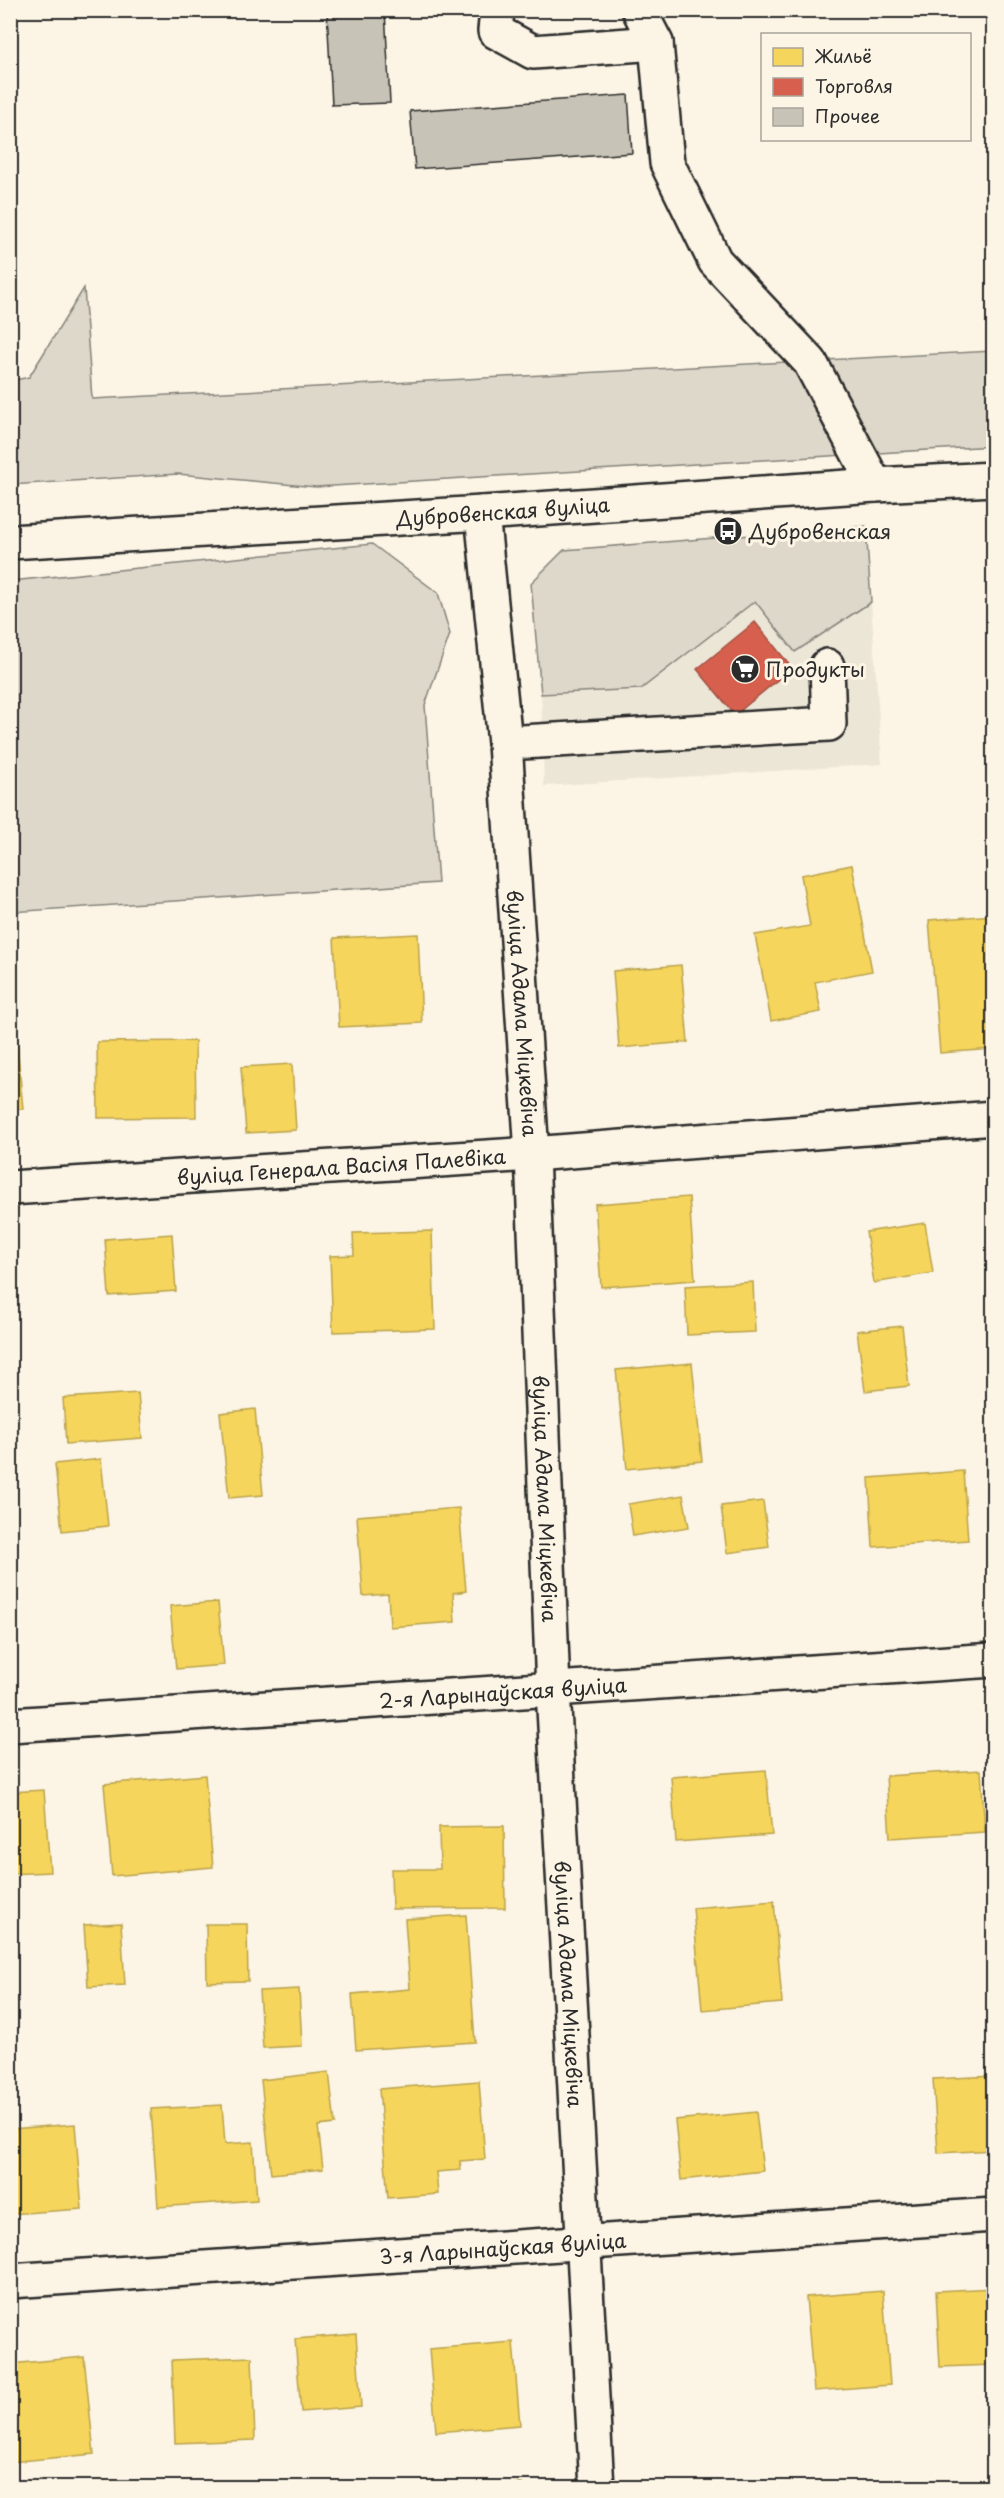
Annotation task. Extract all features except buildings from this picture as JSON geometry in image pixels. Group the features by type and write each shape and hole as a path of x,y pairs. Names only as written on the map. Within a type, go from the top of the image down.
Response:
{"street":[{"path":"497,10 495,31 533,52 656,43"},
{"path":"639,10 656,43 667,163 715,261 810,362 875,485"},
{"name":"Дубровенская вуліца","path":"10,542 993,479"},
{"name":"вуліца Адама Міцкевіча","path":"482,513 505,743 532,1154 553,1690 597,2487"},
{"path":"505,743 829,724 827,666"},
{"name":"вуліца Генерала Васіля Палевіка","path":"10,1188 532,1154 993,1118"},
{"name":"2-я Ларынаўская вуліца","path":"10,1725 993,1660"},
{"name":"3-я Ларынаўская вуліца","path":"10,2281 993,2215"}],"shaded area":[{"path":"84,288 92,399 993,351 993,446 316,487 178,474 11,485 11,381 29,377"},
{"path":"866,526 871,602 795,652 755,601 641,689 541,694 531,583 564,550"},
{"path":"372,544 438,593 450,634 425,705 438,883 11,912 11,581"},
{"path":"755,601 795,652 871,602 882,764 544,786 541,694 641,689"}],"place":[{"name":"Дубровенская","path":"728,531"},
{"name":"Продукты","path":"745,669"}]}
